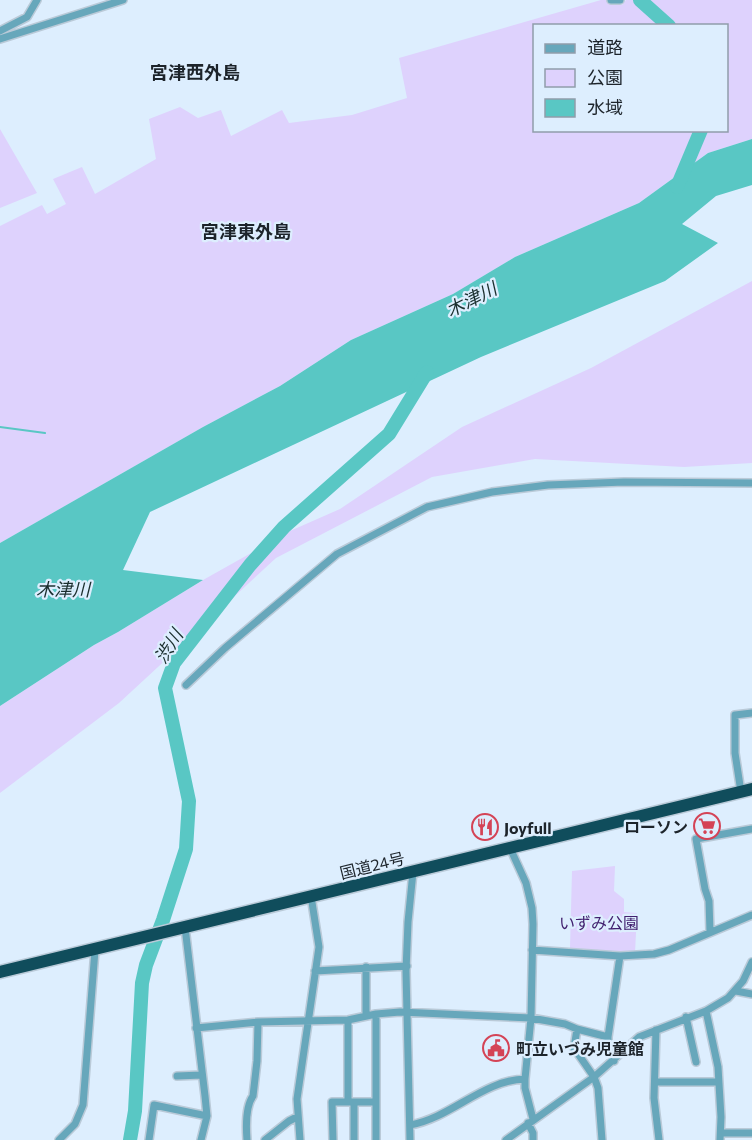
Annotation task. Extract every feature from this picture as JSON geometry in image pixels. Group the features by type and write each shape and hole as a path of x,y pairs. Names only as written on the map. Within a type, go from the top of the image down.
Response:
{"highway":[{"name":"国道24号","path":"0,972 747,790"}],"street":[{"path":"0,32 27,17 37,0"},
{"path":"0,39 123,0"},
{"path":"611,0 620,0"},
{"path":"186,685 225,648 337,554 427,507 492,492 548,485 624,482 752,483"},
{"path":"747,790 735,753 735,715 752,713"},
{"path":"710,932 709,901 696,838 752,829"},
{"path":"510,848 526,883 532,908 531,1018 525,1088 533,1140"},
{"path":"410,1140 406,966 413,872"},
{"path":"300,1140 297,1099 319,947 311,897"},
{"path":"532,950 620,956 661,953 752,915"},
{"path":"185,927 207,1116 201,1140"},
{"path":"59,1140 75,1124 83,1105 95,950"},
{"path":"614,1061 608,1037 620,956"},
{"path":"506,1140 594,1077 639,1037 706,1011 736,991 752,962"},
{"path":"315,971 406,966"},
{"path":"366,967 366,1016"},
{"path":"736,991 752,994"},
{"path":"706,1011 718,1067 721,1137 752,1133"},
{"path":"196,1028 258,1022 348,1020 376,1014 406,1013 531,1018 565,1024 608,1037"},
{"path":"376,1014 376,1140"},
{"path":"686,1017 696,1062"},
{"path":"348,1020 354,1140"},
{"path":"247,1140 247,1120 250,1100 253,1096 257,1060 258,1022"},
{"path":"577,1029 574,1048 594,1077 598,1088 602,1140"},
{"path":"656,1030 654,1098 659,1140"},
{"path":"177,1076 202,1075"},
{"path":"410,1125 453,1109 491,1088 517,1079 525,1079"},
{"path":"655,1082 718,1082"},
{"path":"333,1140 332,1102 376,1102"},
{"path":"149,1140 154,1105 207,1116"},
{"path":"265,1140 289,1120 297,1117"}],"green space":[{"path":"601,0 606,0 609,4 622,5 626,0 752,0 752,139 708,153 639,203 515,257 453,294 351,340 280,386 203,427 0,543 0,226 42,205 47,214 66,204 53,179 82,167 95,194 156,159 149,119 180,107 198,118 221,110 231,136 282,110 289,123 352,115 407,98 399,58"},
{"path":"0,129 37,193 0,208"},
{"path":"752,281 752,463 684,467 535,459 432,477 276,558 119,703 0,793 0,706 94,645 203,580 290,531 340,509 462,427 591,368"},
{"name":"いずみ公園","path":"615,866 614,891 624,899 624,912 637,913 635,953 570,948 572,871"}],"water":[{"name":"木津川","path":"752,139 752,185 716,196 682,224 718,243 665,281 481,357 150,512 123,570 203,580 94,645 0,706 0,543 203,427 280,386 351,340 453,294 515,257 639,203 708,153"}],"waterway":[{"path":"640,0 667,24"},
{"path":"677,187 700,132"},
{"name":"渋川","path":"130,1140 135,1111 142,983 146,965 186,849 189,801 165,688 174,663 250,565 284,527 389,434 427,372"},
{"path":"0,427 45,433"}],"place":[{"name":"ローソン","path":"707,826"},
{"name":"Joyfull","path":"485,827"},
{"name":"町立いづみ児童館","path":"496,1048"}],"district":[{"name":"宮津西外島","path":"195,72"},
{"name":"宮津東外島","path":"246,231"}]}
